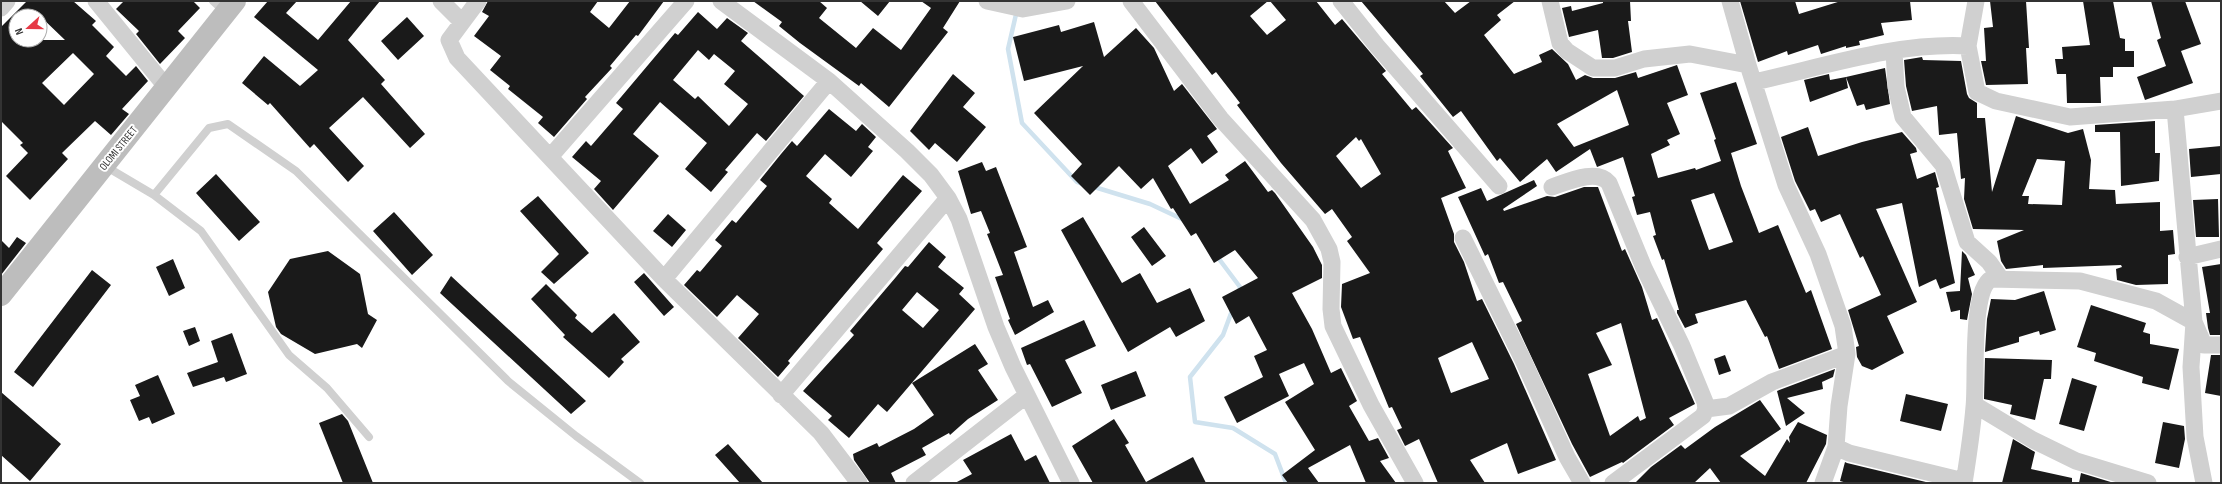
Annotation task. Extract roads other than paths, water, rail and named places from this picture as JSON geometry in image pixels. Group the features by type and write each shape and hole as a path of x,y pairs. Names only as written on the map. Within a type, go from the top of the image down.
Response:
{"main road":[{"name":"OLOMI STREET","path":"1,295 167,88 224,5"}],"street":[{"path":"1,8 7,1"},
{"path":"96,1 167,88"},
{"path":"441,1 461,21"},
{"path":"478,1 461,21 449,40 458,58 664,279 821,433 859,483"},
{"path":"550,157 686,1"},
{"path":"988,2 1023,9 1067,1"},
{"path":"1131,1 1221,119 1313,220 1329,249 1332,262 1331,309 1333,326 1371,405 1415,483"},
{"path":"1341,1 1377,46 1499,186"},
{"path":"1550,1 1560,43 1567,51 1593,68 1615,68 1644,59 1690,54 1748,65"},
{"path":"1730,1 1748,65 1786,185 1818,254 1843,326 1847,354 1839,406 1836,447 1823,483"},
{"path":"1976,1 1968,46 1977,92 1996,101 2070,117 2175,109 2221,101"},
{"path":"731,4 829,81 907,151 931,175 948,198 958,219 996,327 1071,483"},
{"path":"1754,82 1894,51 1939,45 1968,46"},
{"path":"1894,51 1896,87 1903,117 1943,164 1967,242 1989,262 2001,279"},
{"path":"664,279 829,81"},
{"path":"2175,109 2194,322 2190,367 2195,437 2204,483"},
{"path":"1552,187 1577,179 1598,176 1604,178 1609,183 1644,268 1682,346 1702,394 1706,409 1703,416 1694,424 1613,483"},
{"path":"781,395 948,198"},
{"path":"1462,238 1523,360 1567,457 1582,483"},
{"path":"2187,257 2221,249"},
{"path":"1836,447 1849,454 1964,482 1974,405 1974,370 1979,298 1985,282 1991,279 2080,281 2156,302 2194,322 2204,345 2221,345"},
{"path":"1706,409 1729,406 1772,382 1847,354"},
{"path":"914,483 1028,395"},
{"path":"1974,405 2033,440 2076,461 2148,483"}],"lane":[{"path":"154,195 209,128 228,124 296,171 508,381 576,436 640,483"},
{"path":"104,165 154,195 201,231 289,355 327,388 369,437"}],"waterway":[{"path":"1017,10 1008,49 1022,123 1077,182 1082,184"},
{"path":"1091,186 1150,204 1184,220"},
{"path":"1216,255 1240,287 1239,292"},
{"path":"1233,308 1223,335 1190,377 1195,422 1233,428 1275,454 1286,483"}]}
